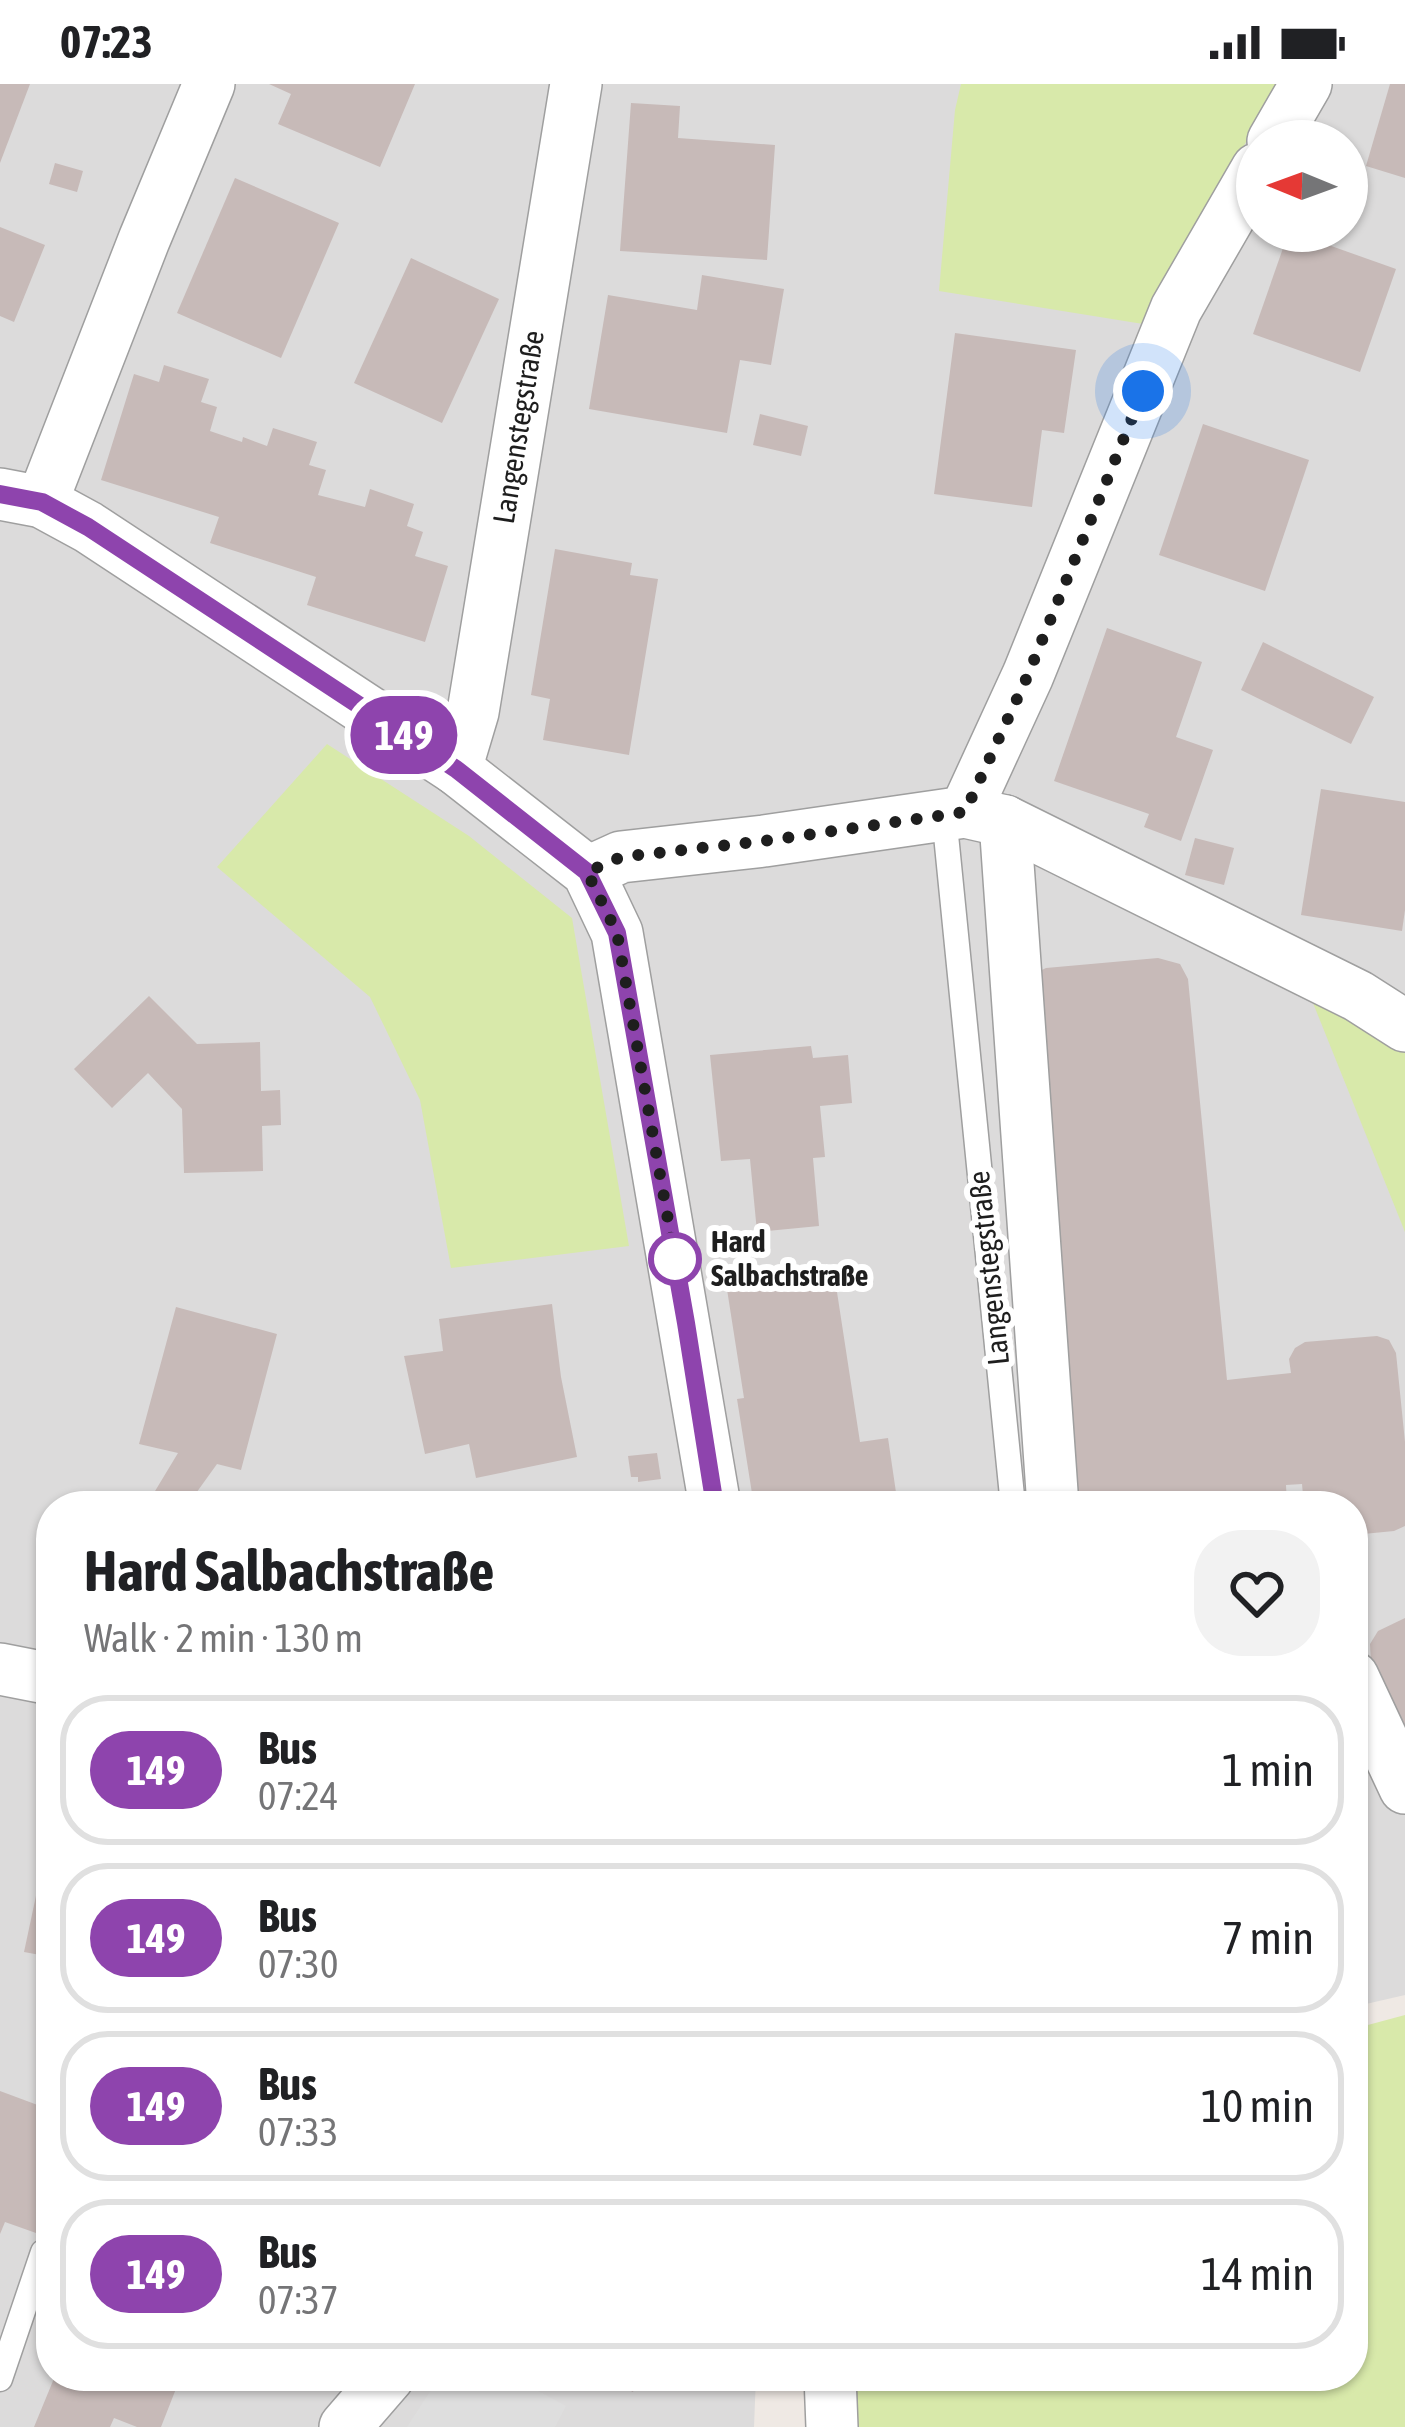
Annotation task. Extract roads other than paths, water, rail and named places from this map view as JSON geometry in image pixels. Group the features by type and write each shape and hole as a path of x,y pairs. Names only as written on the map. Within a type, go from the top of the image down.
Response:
{"street":[{"path":"208,84 153,218 21,498 88,527 456,769 587,872 617,933 713,1491"},
{"name":"Langenstegstraße","path":"456,769 472,712 576,84"},
{"path":"1285,120 1306,84"},
{"path":"971,816 1176,310 1236,206"},
{"path":"587,872 621,857 971,816 1358,996 1405,1026"},
{"name":"Langenstegstraße","path":"971,816 1051,1491"},
{"path":"0,1669 36,1675"},
{"path":"1368,1709 1405,1788"},
{"path":"345,2427 376,2391"},
{"path":"831,2391 832,2427"}],"lane":[{"name":"Langenstegstraße","path":"971,816 1012,1491"},
{"path":"0,2379 36,2273"}],"place":[{"name":"Hard Salbachstraße","path":"675,1259"}]}
